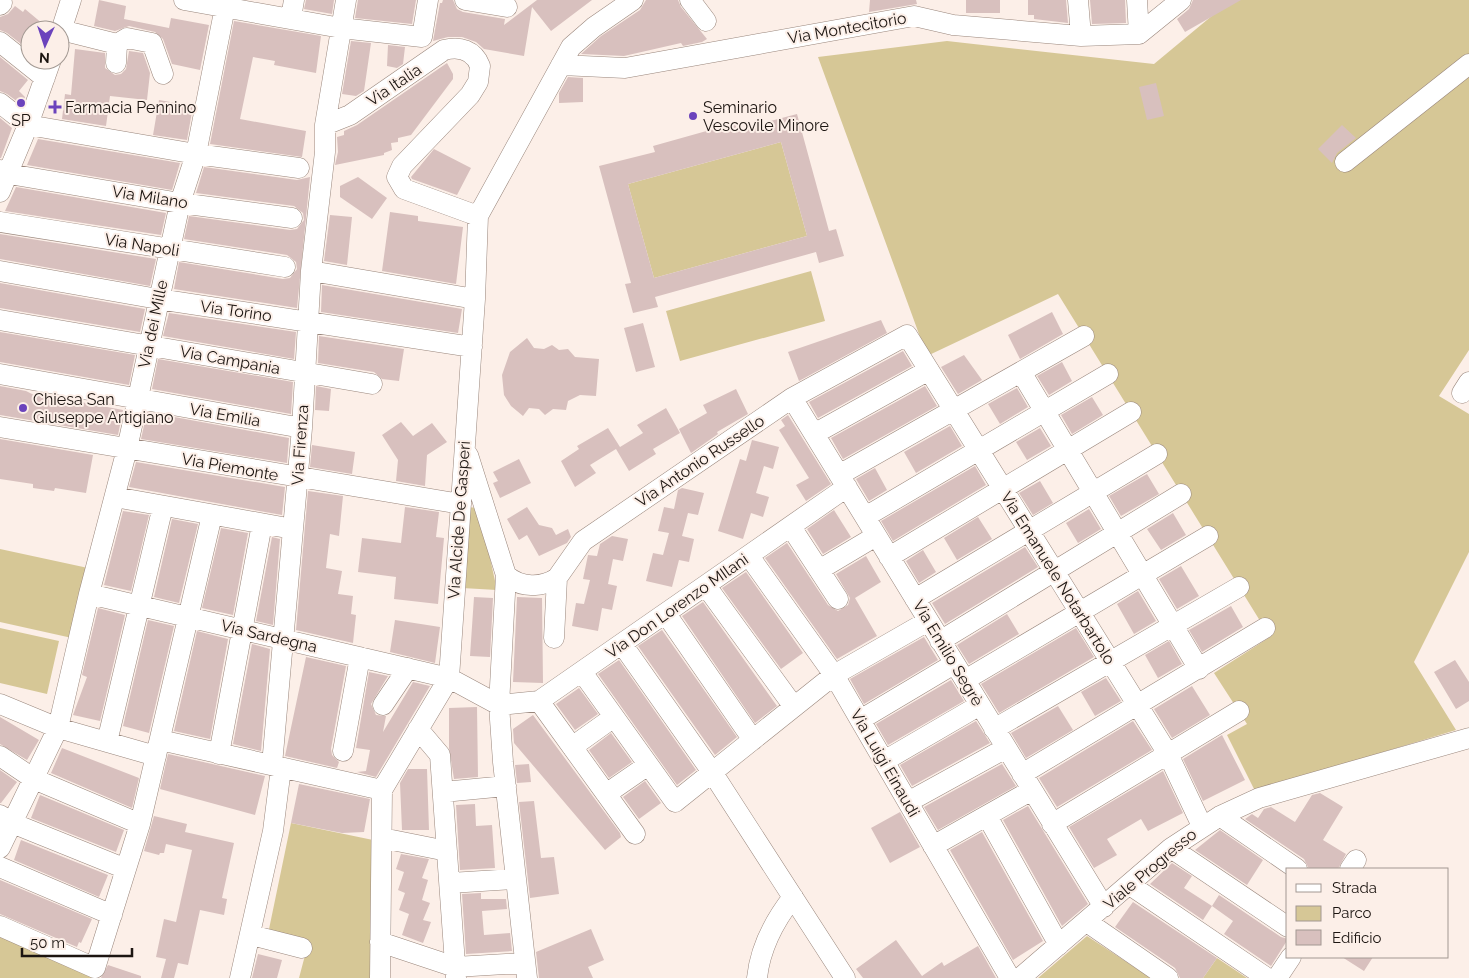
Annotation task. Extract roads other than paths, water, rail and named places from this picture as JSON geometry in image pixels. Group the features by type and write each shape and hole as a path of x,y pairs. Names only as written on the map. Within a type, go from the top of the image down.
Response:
{"street":[{"path":"65,20 71,0"},
{"path":"186,0 214,4 292,9 342,28 422,37 428,0"},
{"path":"325,125 346,0"},
{"path":"465,0 506,7"},
{"name":"Via Alcide De Gasperi","path":"382,790 449,678 472,348 478,216 571,47 594,27 633,0"},
{"path":"690,0 706,21"},
{"path":"1078,0 1081,36"},
{"path":"1136,0 1139,34"},
{"path":"1139,34 1181,0"},
{"name":"Via dei Mille","path":"0,848 6,819 34,779 58,728 89,594 127,450 180,203 196,154 214,4"},
{"name":"Via Montecitorio","path":"561,65 625,68 915,8 953,25 1081,36 1139,34"},
{"path":"70,36 116,54 127,38 152,43 163,74"},
{"path":"0,42 20,53"},
{"name":"Via Italia","path":"325,125 350,115 444,50 457,48 470,52 480,66 474,89 402,166 397,177 404,189 478,216"},
{"path":"1345,162 1469,64"},
{"path":"3,178 28,125 48,70"},
{"path":"0,103 28,125 196,154 299,168"},
{"name":"Via Firenza","path":"240,978 251,936 273,831 283,639 302,428 311,271 325,152 325,125"},
{"name":"Via Milano","path":"3,178 292,218"},
{"name":"Via Napoli","path":"0,222 285,267"},
{"name":"Via Torino","path":"0,271 158,300 472,348"},
{"path":"311,271 475,299"},
{"name":"Via Campania","path":"0,320 372,384"},
{"name":"Via Emanuele Notarbartolo","path":"907,334 1168,754 1202,826"},
{"name":"Via Antonio Russello","path":"558,578 583,541 792,398 907,334"},
{"name":"Via Don Lorenzo MIlani","path":"500,706 539,701 791,527 843,481 954,410 1084,336"},
{"path":"814,434 929,370"},
{"path":"1021,372 1199,669"},
{"name":"Via Emilia","path":"0,374 302,428"},
{"path":"865,517 1108,374"},
{"name":"Via Emilio Segrè","path":"792,398 1104,907"},
{"path":"889,557 1131,412"},
{"name":"Via Piemonte","path":"0,427 297,479 460,504"},
{"path":"380,942 456,972 526,970 515,879 500,706 506,575 464,443"},
{"path":"915,599 1157,454"},
{"path":"940,641 1182,494"},
{"path":"115,497 293,529"},
{"path":"107,742 163,506"},
{"path":"0,926 95,968 140,824 212,515"},
{"path":"220,754 262,524"},
{"path":"791,527 838,599"},
{"path":"819,570 876,536"},
{"path":"860,720 1080,613 1208,536"},
{"name":"Via Luigi Einaudi","path":"749,556 834,676 1010,978"},
{"path":"506,575 518,583 533,585 546,584 558,578"},
{"path":"554,638 558,578"},
{"path":"706,586 794,707"},
{"path":"994,729 1239,587"},
{"name":"Via Sardegna","path":"89,594 449,678 500,706"},
{"path":"666,614 754,740"},
{"path":"582,672 675,802 834,676 928,621"},
{"path":"933,846 986,816 1027,782 1137,705 1265,628"},
{"path":"622,644 712,772 793,897 837,975"},
{"path":"343,751 360,657"},
{"path":"383,705 408,668"},
{"path":"539,701 635,834"},
{"path":"0,704 58,728 107,742 220,754 382,790 380,978"},
{"path":"884,761 980,705"},
{"path":"1052,824 1239,711"},
{"path":"572,748 614,717"},
{"path":"418,729 440,755 456,972"},
{"name":"Viale Progresso","path":"1020,978 1171,848 1220,816 1259,798 1469,738"},
{"path":"908,802 1006,748"},
{"path":"0,756 34,779 140,824"},
{"path":"606,794 648,765"},
{"path":"443,792 506,786"},
{"path":"986,816 1059,945"},
{"path":"1220,816 1296,868"},
{"path":"6,819 126,869"},
{"path":"382,838 447,851"},
{"path":"1171,848 1286,926"},
{"path":"0,867 112,915"},
{"path":"450,883 515,879"},
{"path":"1130,885 1267,978"},
{"path":"756,978 765,944 782,911 793,897"},
{"path":"1087,922 1168,978"},
{"path":"251,936 302,948"},
{"path":"1277,978 1290,958"}],"place":[{"name":"SP","path":"21,103"},
{"name":"Farmacia Pennino","path":"55,107"},
{"name":"Seminario Vescovile Minore","path":"693,116"},
{"name":"Chiesa San Giuseppe Artigiano","path":"23,408"}]}
